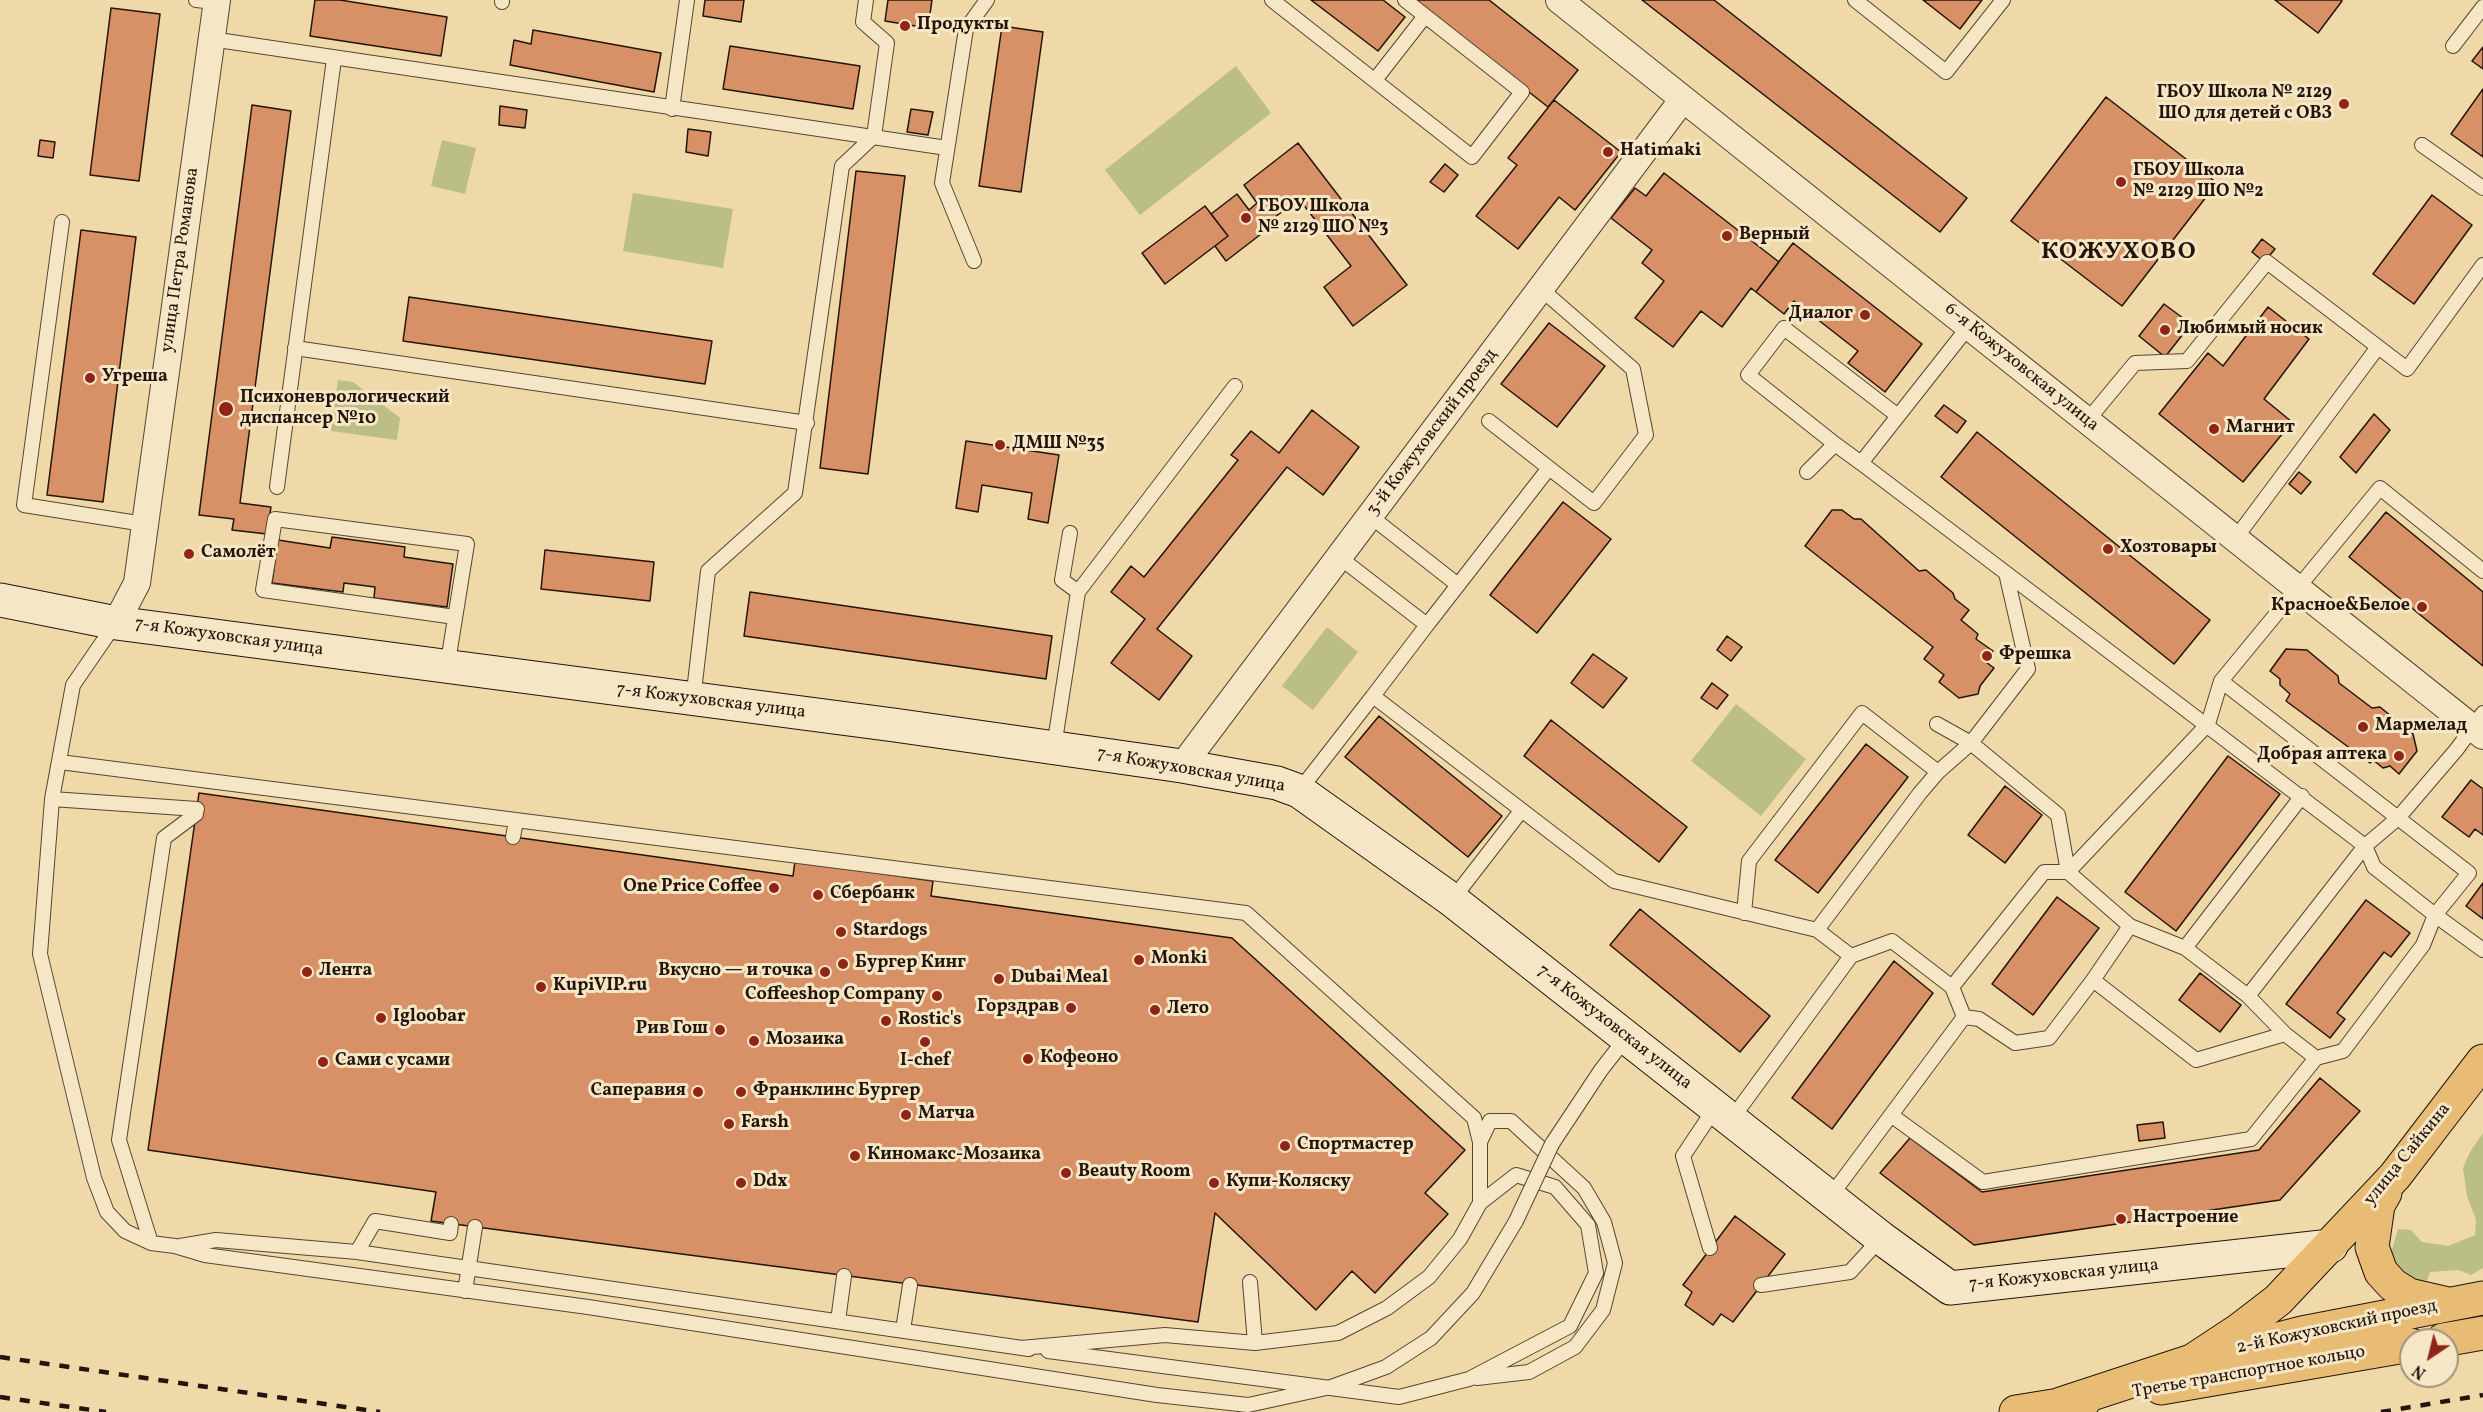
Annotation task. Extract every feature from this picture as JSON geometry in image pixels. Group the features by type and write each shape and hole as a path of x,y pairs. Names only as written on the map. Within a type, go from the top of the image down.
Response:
{"main road":[{"name":"улица Сайкина","path":"2192,1361 2239,1330 2278,1300 2331,1246 2394,1176 2483,1060"},
{"path":"2394,1176 2378,1205 2373,1227 2374,1259 2387,1279 2409,1295 2449,1304"},
{"name":"2-й Кожуховский проезд","path":"2192,1361 2302,1332 2483,1298"},
{"path":"2459,1337 2483,1333"},
{"name":"Третье транспортное кольцо","path":"2016,1412 2399,1348"},
{"path":"2061,1404 2192,1361"}],"street":[{"name":"6-я Кожуховская улица","path":"1559,0 2235,539 2479,725"},
{"name":"улица Петра Романова","path":"116,623 137,583 212,39 210,1"},
{"name":"3-й Кожуховский проезд","path":"1182,766 1683,99"},
{"name":"7-я Кожуховская улица","path":"0,600 116,623 1054,747 1277,783 1299,791 1452,900 1881,1238 1950,1288 2331,1246"}],"lane":[{"path":"672,109 687,0"},
{"path":"693,700 708,571 795,493 807,423 842,166 874,136 887,43 863,22 866,0"},
{"path":"974,261 942,183 966,29 987,0"},
{"path":"1272,0 1472,157 1522,93 1405,0"},
{"path":"1855,0 1946,72 2003,0"},
{"path":"2453,46 2483,7"},
{"path":"1375,80 1425,16"},
{"path":"212,39 334,59 487,79 672,109 947,148"},
{"path":"277,487 334,59"},
{"path":"2422,145 2483,188"},
{"path":"62,222 24,505 144,524"},
{"path":"2087,421 2135,363 2187,361 2267,262 2407,369 2483,265"},
{"path":"1489,421 1594,503 1646,435 1633,369 1541,289"},
{"path":"1861,463 1969,326"},
{"path":"1898,416 1784,328 1748,375 1835,444 2302,796 2365,846 2374,867 2483,950"},
{"path":"2235,539 2378,347"},
{"path":"295,348 807,423"},
{"path":"1054,747 1078,592 1235,386"},
{"path":"1807,472 1835,444"},
{"path":"1299,791 1549,468"},
{"path":"1952,987 2044,872 2068,872 2208,724 2221,681 2296,587 2380,488 2483,571"},
{"path":"1370,516 1458,585"},
{"path":"447,668 467,544 275,519 263,590 455,617"},
{"path":"1070,533 1062,580 1078,592"},
{"path":"1339,557 1427,625"},
{"path":"1817,930 1938,772 1971,743 2028,669 2006,573"},
{"path":"116,623 73,685 52,799 40,954 94,1178 107,1212 125,1231 151,1243 175,1246 205,1256 676,1321 1157,1395 1248,1406 1331,1388 1386,1367 1431,1338 1473,1293 1516,1221 1552,1144 1600,1070 1626,1038"},
{"path":"1892,1115 1983,1182 2251,1139 2316,1058 2343,1051 2423,945 2435,915 2469,873 2221,681"},
{"path":"1373,696 1614,881 1817,930 1851,956"},
{"path":"1744,913 1749,861 1862,713 1938,772"},
{"path":"1937,724 1971,743 2058,815 2068,872 2130,926 2185,948 2248,996 2285,1034 2316,1058"},
{"path":"2248,996 2365,846 2398,818 2479,725"},
{"path":"60,762 1246,913 1474,1118 1480,1142 1480,1203"},
{"path":"220,795 234,785"},
{"path":"2185,948 2302,796"},
{"path":"52,799 80,799 197,811 164,838 119,1140 151,1243"},
{"path":"1452,900 1521,811"},
{"path":"513,837 516,821"},
{"path":"1964,1017 1978,1019 2015,1043 2049,1038 2130,926"},
{"path":"1710,1248 1683,1156 1723,1114 1851,956 1892,941 1952,987 1964,1017"},
{"path":"2092,980 2196,1060 2285,1034"},
{"path":"1830,1197 1964,1017"},
{"path":"175,1246 216,1240 357,1252 1021,1347 1399,1397 1468,1378 1529,1372 1575,1347 1603,1310 1615,1263 1604,1222 1584,1188 1511,1121 1490,1121 1480,1142"},
{"path":"1021,1347 1165,1335 1255,1343 1338,1333 1387,1308 1429,1276 1460,1239 1480,1203 1516,1175 1555,1187 1588,1225 1596,1273 1570,1326 1468,1378"},
{"path":"357,1252 375,1221 450,1233 451,1224"},
{"path":"465,1291 475,1227"},
{"path":"1761,1285 1850,1272 1881,1238"},
{"path":"838,1321 844,1276"},
{"path":"1250,1282 1255,1343"},
{"path":"903,1330 910,1285"},
{"path":"676,1321 681,1299"}],"green space":[{"path":"1236,66 1271,113 1140,215 1105,170"},
{"path":"442,140 476,148 465,194 431,186"},
{"path":"633,193 733,209 723,268 623,251"},
{"path":"338,380 353,382 400,418 397,440 331,431"},
{"path":"1327,627 1358,652 1313,710 1282,686"},
{"path":"1736,704 1806,759 1761,816 1691,761"},
{"path":"2483,1133 2483,1268 2471,1275 2458,1270 2430,1272 2427,1280 2414,1284 2390,1257 2398,1229 2411,1230 2422,1242 2448,1246 2475,1235 2476,1220 2467,1196 2463,1168 2470,1152"}],"building":[{"path":"315,0 340,0 447,17 441,56 310,36"},
{"path":"705,0 744,0 741,22 703,16"},
{"path":"888,0 932,0 928,28 885,21"},
{"path":"1311,0 1383,0 1405,17 1378,51"},
{"path":"1412,0 1489,0 1578,70 1548,107"},
{"path":"1642,0 1714,0 1967,198 1940,232"},
{"path":"1923,0 1982,0 1960,29"},
{"path":"2275,0 2341,0 2342,1 2318,33"},
{"path":"111,8 160,14 139,181 90,175"},
{"path":"1002,26 1043,32 1021,192 979,186"},
{"path":"533,30 661,53 654,92 510,65 514,40 531,44"},
{"path":"730,46 860,66 853,109 723,89"},
{"path":"2483,47 2483,69 2472,61"},
{"path":"2483,89 2483,157 2451,134"},
{"path":"2106,97 2217,183 2122,306 2011,221"},
{"path":"1554,100 1621,152 1575,210 1559,197 1518,249 1476,216 1517,165 1508,158"},
{"path":"252,105 291,111 240,503 271,507 267,534 232,530 234,519 199,515"},
{"path":"500,106 527,110 525,128 499,125"},
{"path":"911,109 933,112 928,135 907,132"},
{"path":"688,129 711,132 708,156 686,152"},
{"path":"40,140 55,142 53,158 38,156"},
{"path":"1298,143 1407,285 1353,326 1324,287 1351,266 1299,199 1271,220 1268,217 1259,224 1265,231 1226,261 1215,246 1228,236 1211,214 1237,194 1249,210 1257,203 1244,185"},
{"path":"1445,164 1458,175 1444,192 1430,182"},
{"path":"856,171 905,176 868,474 820,468"},
{"path":"1664,173 1779,262 1756,292 1751,288 1722,327 1701,311 1673,347 1635,318 1664,281 1642,263 1652,250 1611,218 1635,188 1646,196"},
{"path":"2432,195 2472,225 2414,304 2373,274"},
{"path":"1205,206 1228,236 1165,284 1142,253"},
{"name":"Угреша","path":"81,230 136,237 103,502 47,495"},
{"path":"2262,239 2275,249 2264,262 2252,252"},
{"path":"1793,243 1922,344 1885,392 1848,363 1858,351 1794,301 1784,314 1756,292"},
{"path":"409,297 712,341 705,384 403,341"},
{"name":"Любимый носик","path":"2164,304 2191,324 2165,357 2139,336"},
{"path":"2268,307 2309,339 2264,399 2292,422 2243,482 2159,414 2208,353 2223,366"},
{"path":"1549,323 1605,366 1557,427 1501,384"},
{"path":"1944,405 1966,421 1957,433 1935,416"},
{"path":"1312,410 1359,447 1323,495 1287,467 1157,629 1192,656 1159,700 1111,663 1145,619 1111,592 1131,566 1144,577 1238,460 1231,455 1251,431 1279,453"},
{"path":"2374,414 2390,430 2356,473 2340,457"},
{"path":"1977,432 2210,620 2174,664 1941,477"},
{"path":"966,441 1059,455 1048,523 1028,519 1032,493 982,485 978,512 956,508"},
{"path":"2299,472 2311,482 2301,494 2289,484"},
{"path":"1563,502 1611,539 1537,633 1490,595"},
{"path":"1832,510 1842,510 1854,519 1861,519 1919,571 1926,570 1969,610 1961,620 1978,634 1976,639 1993,651 1986,662 1994,668 1980,686 1978,694 1959,698 1939,682 1944,675 1924,659 1933,647 1805,546"},
{"path":"2386,512 2483,592 2483,666 2349,557"},
{"path":"332,537 405,547 404,557 453,564 447,607 374,598 375,587 344,583 343,592 272,583 278,540 330,548"},
{"path":"545,550 654,562 650,601 541,589"},
{"path":"750,592 1052,636 1046,679 744,636"},
{"path":"1727,636 1742,647 1731,661 1717,650"},
{"path":"2286,649 2307,650 2338,676 2339,683 2372,708 2380,707 2413,734 2417,751 2399,774 2390,766 2383,768 2373,760 2370,763 2286,701 2290,694 2280,685 2280,679 2270,671"},
{"path":"1593,654 1627,678 1603,708 1571,683"},
{"path":"1712,683 1728,695 1717,709 1701,698"},
{"path":"1379,716 1502,816 1468,857 1345,757"},
{"path":"1551,720 1687,827 1659,862 1524,756"},
{"path":"1866,744 1908,777 1818,893 1775,860"},
{"path":"2228,756 2280,794 2176,931 2125,892"},
{"path":"2471,780 2483,789 2483,835 2475,829 2469,837 2442,817"},
{"path":"2005,786 2042,815 2005,863 1968,835"},
{"name":"Мозаика","path":"199,793 793,876 795,861 933,881 931,896 1232,938 1465,1150 1425,1193 1448,1214 1375,1293 1352,1271 1316,1310 1215,1213 1198,1322 431,1221 436,1192 148,1150"},
{"path":"2483,883 2483,919 2466,906"},
{"path":"2057,897 2099,928 2033,1015 1992,984"},
{"path":"2366,900 2410,933 2391,957 2384,952 2337,1013 2345,1019 2330,1038 2286,1004"},
{"path":"1640,909 1770,1016 1740,1052 1610,945"},
{"path":"1894,961 1933,993 1832,1129 1792,1098"},
{"path":"2200,973 2241,1005 2220,1032 2179,1000"},
{"path":"2320,1078 2360,1111 2280,1200 1974,1245 1880,1173 1910,1138 1982,1192 2259,1150"},
{"path":"2163,1122 2165,1138 2139,1141 2137,1125"},
{"path":"1735,1216 1785,1254 1733,1322 1721,1314 1713,1325 1685,1305 1692,1292 1683,1285"}],"railway":[{"path":"0,1357 380,1412"},
{"path":"2381,1412 2483,1395"},
{"path":"0,1397 106,1412"}],"place":[{"name":"Продукты","path":"905,26"},
{"name":"ГБОУ Школа № 2129 ШО для детей с ОВЗ","path":"2344,104"},
{"name":"Hatimaki","path":"1608,152"},
{"name":"ГБОУ Школа № 2129 ШО №2","path":"2121,182"},
{"name":"ГБОУ Школа № 2129 ШО №3","path":"1246,218"},
{"name":"Верный","path":"1727,236"},
{"name":"Диалог","path":"1865,315"},
{"name":"Любимый носик","path":"2165,330"},
{"name":"Угреша","path":"90,378"},
{"name":"Психоневрологический диспансер №10","path":"226,409"},
{"name":"Магнит","path":"2214,429"},
{"name":"ДМШ №35","path":"1000,445"},
{"name":"Хозтовары","path":"2108,549"},
{"name":"Самолёт","path":"189,554"},
{"name":"Красное&Белое","path":"2422,607"},
{"name":"Фрешка","path":"1987,656"},
{"name":"Мармелад","path":"2363,727"},
{"name":"Добрая аптека","path":"2399,756"},
{"name":"One Price Coffee","path":"774,888"},
{"name":"Сбербанк","path":"818,895"},
{"name":"Stardogs","path":"841,932"},
{"name":"Monki","path":"1139,960"},
{"name":"Бургер Кинг","path":"843,964"},
{"name":"Лента","path":"307,972"},
{"name":"Вкусно — и точка","path":"825,972"},
{"name":"Dubai Meal","path":"999,979"},
{"name":"KupiVIP.ru","path":"541,987"},
{"name":"Coffeeshop Company","path":"937,996"},
{"name":"Горздрав","path":"1071,1008"},
{"name":"Лето","path":"1155,1010"},
{"name":"Igloobar","path":"381,1018"},
{"name":"Rostic's","path":"886,1021"},
{"name":"Рив Гош","path":"720,1030"},
{"name":"Мозаика","path":"754,1041"},
{"name":"I-chef","path":"925,1042"},
{"name":"Кофеоно","path":"1028,1059"},
{"name":"Сами с усами","path":"323,1062"},
{"name":"Саперавия","path":"698,1092"},
{"name":"Франклинс Бургер","path":"741,1092"},
{"name":"Матча","path":"906,1115"},
{"name":"Farsh","path":"729,1124"},
{"name":"Спортмастер","path":"1285,1146"},
{"name":"Киномакс-Мозаика","path":"855,1156"},
{"name":"Beauty Room","path":"1066,1173"},
{"name":"Ddx","path":"741,1183"},
{"name":"Купи-Коляску","path":"1214,1183"},
{"name":"Настроение","path":"2121,1219"}],"district":[{"name":"КОЖУХОВО","path":"2119,254"}]}
